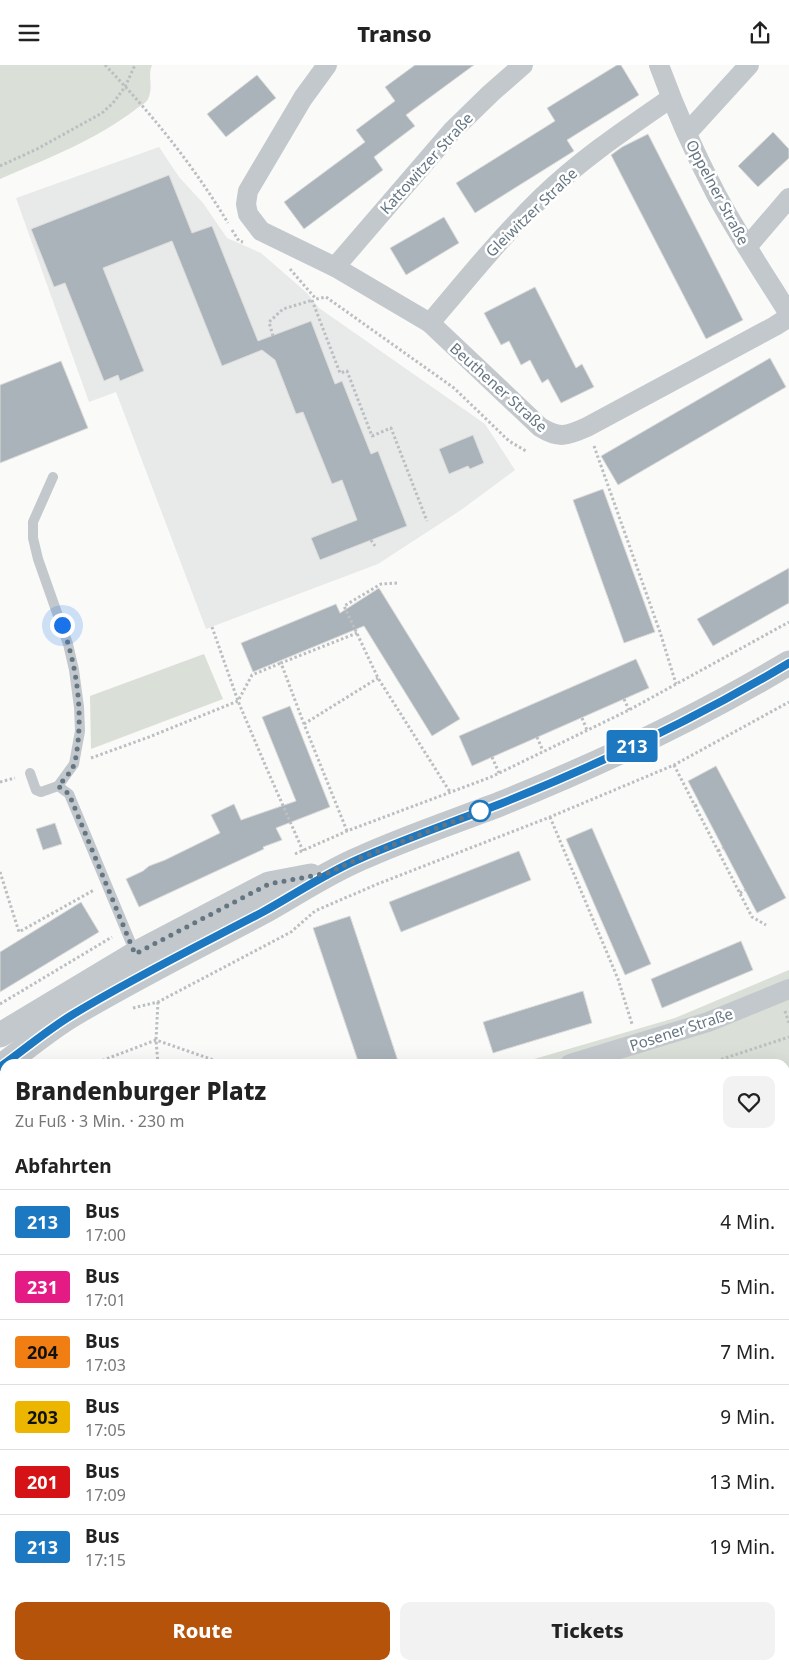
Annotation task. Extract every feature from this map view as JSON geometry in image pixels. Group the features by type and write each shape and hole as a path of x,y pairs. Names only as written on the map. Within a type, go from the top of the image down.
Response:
{"street":[{"name":"Beuthener Straße","path":"327,65 303,97 248,191 246,204 248,214 261,231 335,267 430,323 540,427 551,434 565,435 587,427 789,316"},
{"name":"Kattowitzer Straße","path":"335,267 452,131 523,65"},
{"name":"Oppelner Straße","path":"659,65 671,98 716,194 789,316"},
{"path":"687,133 749,65"},
{"name":"Gleiwitzer Straße","path":"430,323 483,259 542,197 586,159 671,98"},
{"path":"747,247 789,198"},
{"path":"11,1059 141,964 269,884 328,873 360,858 501,803 596,763 659,734 789,663"},
{"path":"0,1035 141,964"},
{"name":"Posener Straße","path":"587,1059 708,1022 789,989"}],"lane":[{"path":"30,773 36,790 41,792 58,786 74,764 80,731 74,670 68,644 38,559 33,538 34,522 53,477"},
{"path":"58,786 69,794 124,931 141,964"}],"path":[{"path":"0,166 37,149 102,113 113,103 125,87 135,65"},
{"path":"274,336 269,322 276,315 283,309 314,299 340,373 347,371 372,436 391,428 428,521"},
{"path":"587,427 676,684"},
{"path":"371,540 375,546"},
{"path":"397,583 381,584 344,606 378,678 450,792"},
{"path":"286,857 347,831 499,773 629,710 789,623"},
{"path":"212,627 238,701 303,851"},
{"path":"74,764 149,737 238,701 252,675 357,633"},
{"path":"281,663 347,831"},
{"path":"304,724 378,678"},
{"path":"624,699 629,710"},
{"path":"125,1010 158,1002 291,932 314,911 375,885 550,817 674,765 789,702"},
{"path":"582,718 587,730"},
{"path":"537,737 543,751"},
{"path":"492,757 499,773"},
{"path":"674,765 752,917 766,925"},
{"path":"695,806 700,803"},
{"path":"550,817 618,979 639,1044"},
{"path":"718,851 723,848"},
{"path":"0,871 19,932 105,884"},
{"path":"740,893 745,890"},
{"path":"0,1003 98,944 124,931"},
{"path":"158,1002 156,1040 158,1059"},
{"path":"722,1059 789,1037"},
{"path":"106,1059 156,1040 211,1059"}],"shaded area":[{"path":"0,65 152,65 150,95 144,103 121,120 88,139 0,179"},
{"path":"159,147 179,177 203,203 227,238 261,253 307,293 319,308 485,424 515,470 461,510 378,564 206,629 116,392 89,402 16,198"},
{"path":"204,654 223,699 91,749 90,696"},
{"path":"789,970 789,1059 534,1059 675,1018"}],"building":[{"path":"415,65 474,65 406,115 415,126 374,157 383,170 304,229 284,202 365,142 356,130 395,101 385,87"},
{"path":"617,65 621,65 639,95 567,140 574,151 475,213 456,183 555,121 547,108"},
{"path":"257,75 276,98 226,137 207,114"},
{"path":"773,132 789,149 789,158 758,187 738,166"},
{"path":"648,134 743,320 706,339 611,155 622,147"},
{"path":"169,175 192,233 212,226 258,341 311,321 335,384 342,381 371,454 378,451 407,526 320,560 311,538 357,520 342,480 332,484 303,412 296,414 275,360 262,350 222,366 172,241 103,268 144,371 120,381 118,375 104,381 65,283 54,287 31,229"},
{"path":"444,217 459,243 406,275 390,248"},
{"path":"535,287 576,368 582,364 594,387 561,403 548,379 542,383 530,360 521,365 509,341 501,345 484,313"},
{"path":"770,358 786,387 618,485 601,456"},
{"path":"61,361 88,428 0,463 0,385"},
{"path":"473,435 484,463 470,469 468,466 449,474 439,449"},
{"path":"603,489 655,632 624,643 573,500"},
{"path":"789,568 789,603 713,646 697,619"},
{"path":"379,588 460,719 432,736 364,626 253,672 241,643 336,604 340,613"},
{"path":"636,659 649,688 472,766 459,736"},
{"path":"290,706 330,807 276,828 282,840 263,847 264,849 139,907 126,879 149,866 220,833 211,815 234,804 241,820 296,801 262,717"},
{"path":"716,766 786,898 757,913 688,781"},
{"path":"55,823 62,844 43,850 36,829"},
{"path":"592,828 651,964 625,975 566,839"},
{"path":"519,851 531,880 401,932 389,902"},
{"path":"81,902 99,932 0,992 0,952"},
{"path":"350,916 397,1059 357,1059 313,928"},
{"path":"741,941 753,970 662,1008 651,979"},
{"path":"583,991 592,1023 493,1053 483,1022"}],"bus line":[{"name":"213","path":"11,1059 70,1016 278,904 328,873 360,858 501,803 596,763 659,734 789,663"}],"route":[{"path":"62,625 74,670 80,731 74,764 58,786 69,794 135,954 269,884 328,873 360,858 483,810 480,811"}]}
